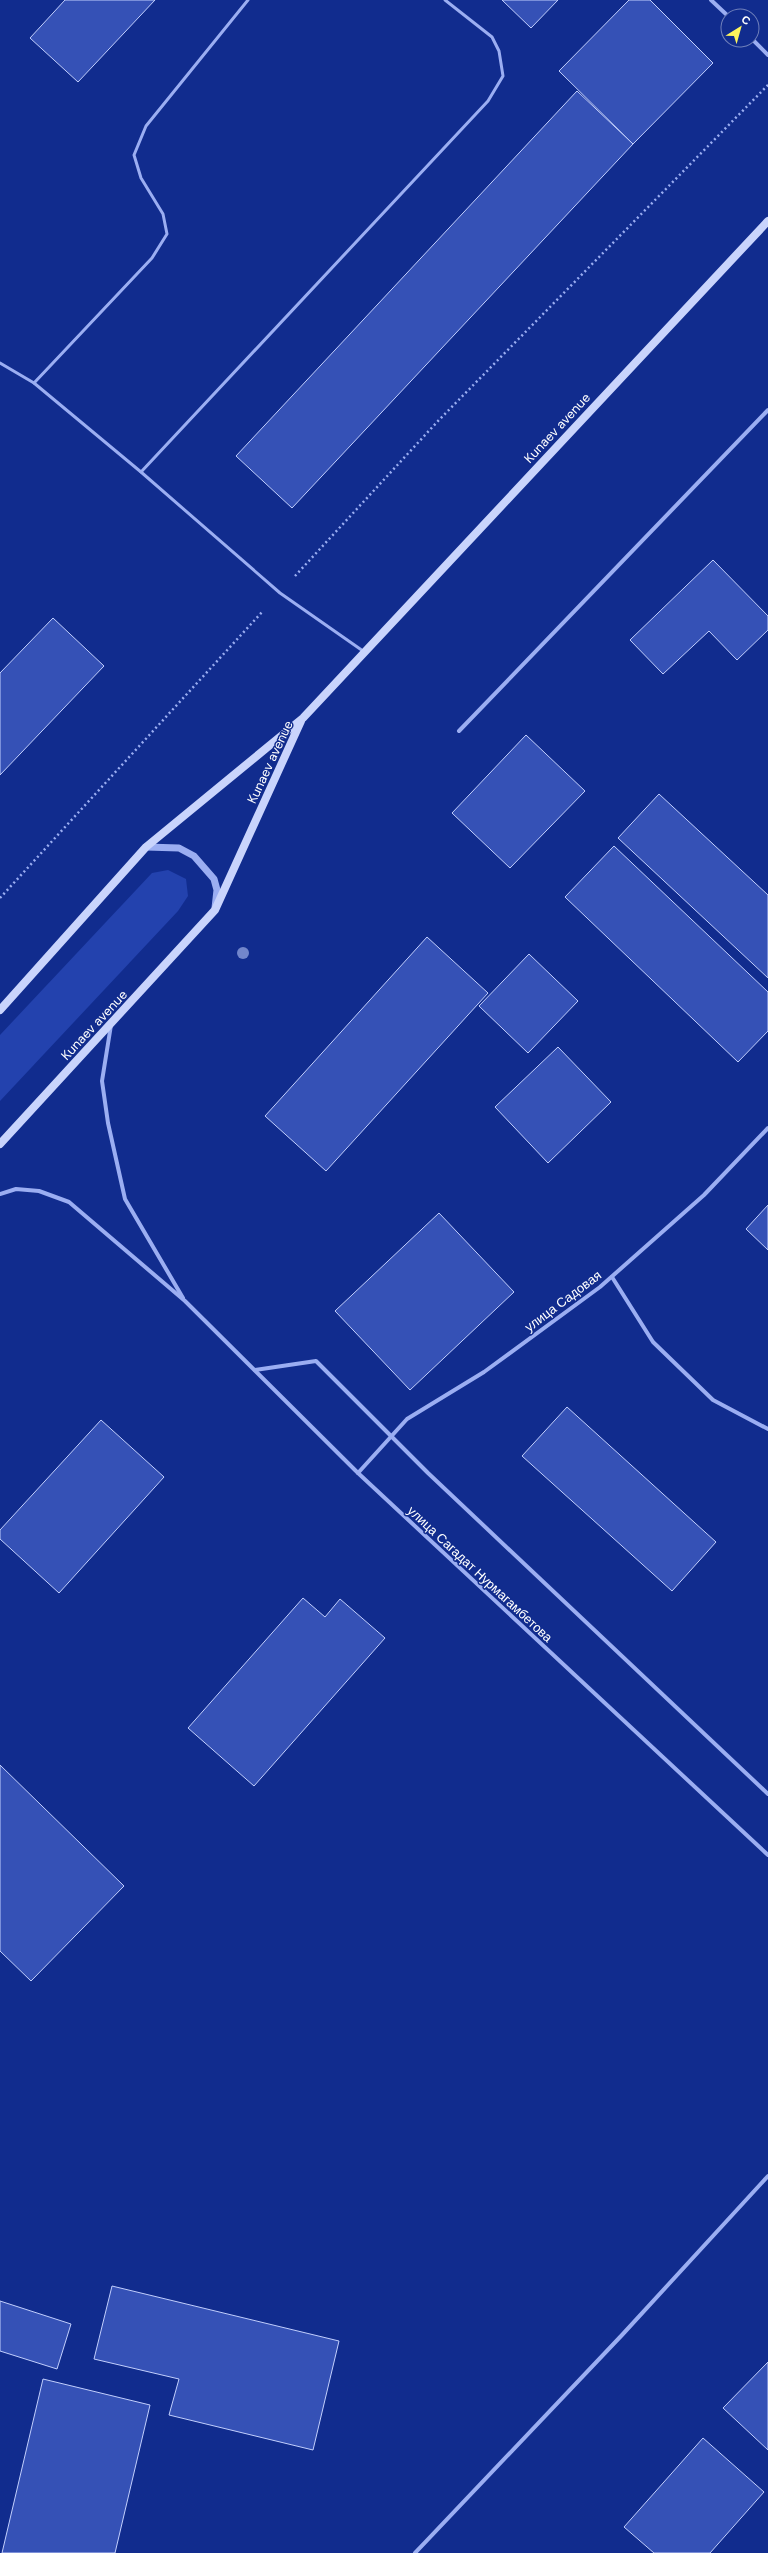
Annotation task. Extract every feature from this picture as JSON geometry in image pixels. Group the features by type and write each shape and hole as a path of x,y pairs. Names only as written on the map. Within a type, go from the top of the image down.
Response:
{"main road":[{"name":"Kunaev avenue","path":"0,1010 146,847 303,718 768,221"},
{"name":"Kunaev avenue","path":"0,1144 111,1025 215,910 303,718"}],"street":[{"path":"712,0 720,8"},
{"path":"760,47 768,55"},
{"path":"459,731 768,410"},
{"path":"146,847 179,848 194,856 214,879 217,890 215,910"},
{"name":"улица Сагадат Нурмагамбетова","path":"111,1025 102,1081 108,1123 125,1199 185,1301"},
{"name":"улица Садовая","path":"358,1473 407,1419 484,1372 612,1277 704,1195 768,1128"},
{"name":"улица Сагадат Нурмагамбетова","path":"0,1194 16,1189 39,1191 69,1202 185,1301 358,1473 768,1855"},
{"path":"612,1277 653,1342 713,1400 768,1429"},
{"path":"255,1370 316,1360 451,1495 768,1794"},
{"path":"415,2553 622,2335 768,2176"}],"lane":[{"path":"34,383 152,258 166,234 163,214 141,178 134,155 146,126 248,0"},
{"path":"141,472 488,101 503,76 499,50 492,37 446,0"},
{"path":"0,363 34,383 141,472 280,593 365,652"}],"path":[{"path":"0,898 438,421 768,85"}],"shaded area":[{"path":"168,870 186,879 188,896 178,911 0,1101 0,1035 152,873"}],"building":[{"path":"65,0 155,0 78,82 30,38"},
{"path":"502,0 558,0 531,28"},
{"path":"629,0 650,0 713,63 633,144 559,71"},
{"path":"577,91 633,144 292,508 236,456"},
{"path":"713,560 768,616 768,630 737,660 709,631 663,674 630,640"},
{"path":"53,618 104,666 0,775 0,673"},
{"path":"526,735 585,791 510,868 452,813"},
{"path":"659,794 768,895 768,978 618,838"},
{"path":"614,846 768,992 768,1031 738,1062 565,897"},
{"path":"427,937 488,993 326,1171 265,1116"},
{"path":"529,954 578,1001 528,1053 479,1006"},
{"path":"558,1047 611,1102 548,1163 495,1107"},
{"path":"768,1205 768,1250 746,1229"},
{"path":"439,1213 514,1292 410,1390 335,1311"},
{"path":"567,1407 716,1542 672,1591 522,1456"},
{"path":"101,1420 164,1477 59,1593 0,1539 0,1530"},
{"path":"303,1598 325,1617 340,1599 385,1638 254,1786 188,1728"},
{"path":"0,1765 124,1886 31,1981 0,1951"},
{"path":"112,2286 339,2341 313,2450 169,2415 179,2379 94,2359"},
{"path":"0,2301 71,2324 57,2369 0,2351"},
{"path":"768,2362 768,2450 723,2408"},
{"path":"43,2379 150,2405 115,2553 2,2553"},
{"path":"703,2438 764,2492 710,2553 654,2553 624,2527"}]}
